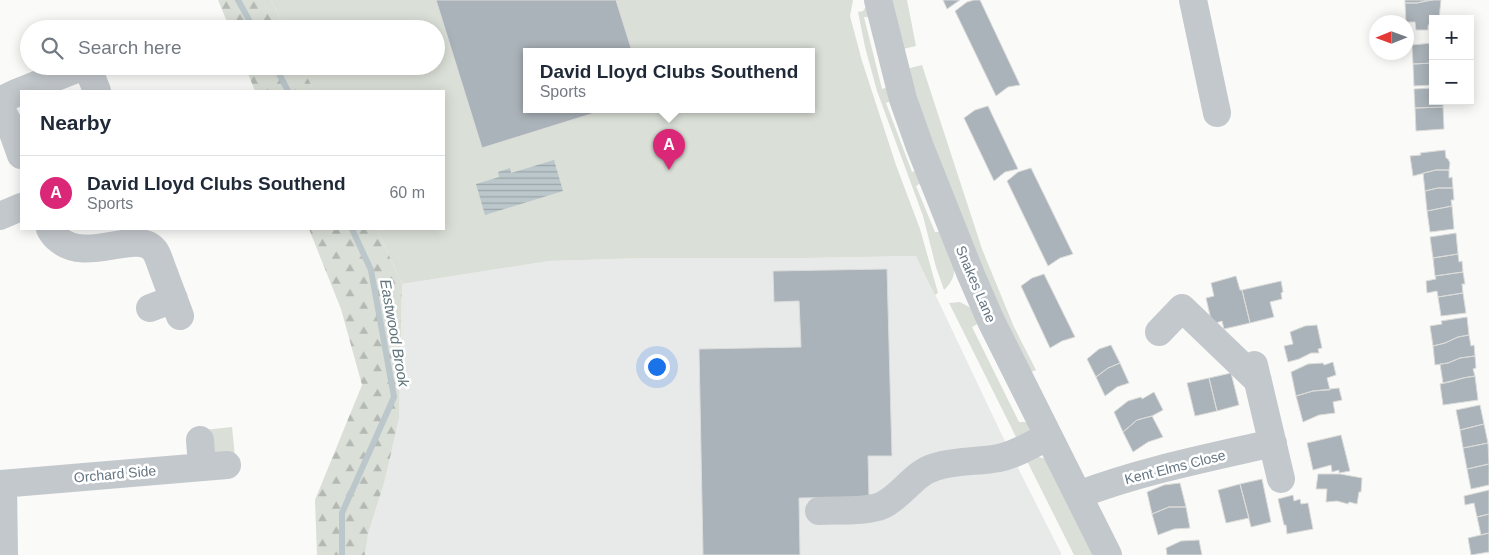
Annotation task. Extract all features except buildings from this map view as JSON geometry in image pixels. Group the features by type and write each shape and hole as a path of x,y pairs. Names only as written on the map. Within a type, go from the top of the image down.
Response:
{"street":[{"name":"Snakes Lane","path":"878,0 903,99 920,148 971,276 1108,555"},
{"path":"1193,0 1217,114"},
{"path":"24,90 62,75"},
{"path":"89,75 97,90"},
{"path":"0,101 20,91"},
{"path":"0,107 12,130 20,152"},
{"path":"0,216 20,208"},
{"path":"51,230 57,238 71,247 86,249 102,248 135,242 149,246 155,252 160,262 168,307"},
{"path":"1159,332 1182,308 1255,369 1282,479"},
{"path":"819,511 876,508 888,502 915,478 929,469 945,464 1012,454 1048,436"},
{"name":"Kent Elms Close","path":"1078,495 1152,471 1273,443"},
{"name":"Orchard Side","path":"4,555 2,484 210,457"}],"shaded area":[{"path":"554,160 563,191 485,215 476,184 499,177 498,172 510,168 511,173"},
{"path":"917,256 1061,555 365,555 368,534 385,480 399,418 402,284 549,261 647,258"}],"green space":[{"path":"218,0 271,0 281,20 226,20"},
{"path":"271,0 853,0 850,16 862,61 896,165 920,229 938,293 935,295 916,256 647,258 549,261 402,284 377,230 445,230 445,90 314,90 306,75 445,75 445,20 281,20"},
{"path":"889,0 907,0 916,46 903,49"},
{"path":"868,4 869,17 864,17 882,89 888,87 893,100 886,103 912,172 918,170 923,182 916,186 935,232 943,232 954,262 953,276 944,290 923,216 877,91 865,47 858,12 863,11"},
{"path":"922,65 982,249 1014,327 1036,370 1031,372 990,288 929,134 908,70"},
{"path":"249,75 306,75 314,90 255,90"},
{"path":"309,230 377,230 402,284 399,418 385,480 368,534 365,555 317,555 315,500 362,385 341,309"},
{"path":"960,302 971,308 981,322 972,327 1019,422 1028,422 1033,429 1017,439 949,303"},
{"path":"232,427 235,457 214,455 204,430"},
{"path":"1027,454 1050,460 1093,555 1074,555 1027,461"}],"waterway":[{"name":"Eastwood Brook","path":"238,0 249,20"},
{"name":"Eastwood Brook","path":"280,75 287,90"},
{"name":"Eastwood Brook","path":"342,555 342,513 394,397 371,270 352,230"}],"place":[{"name":"David Lloyd Clubs Southend","path":"669,170"}]}
